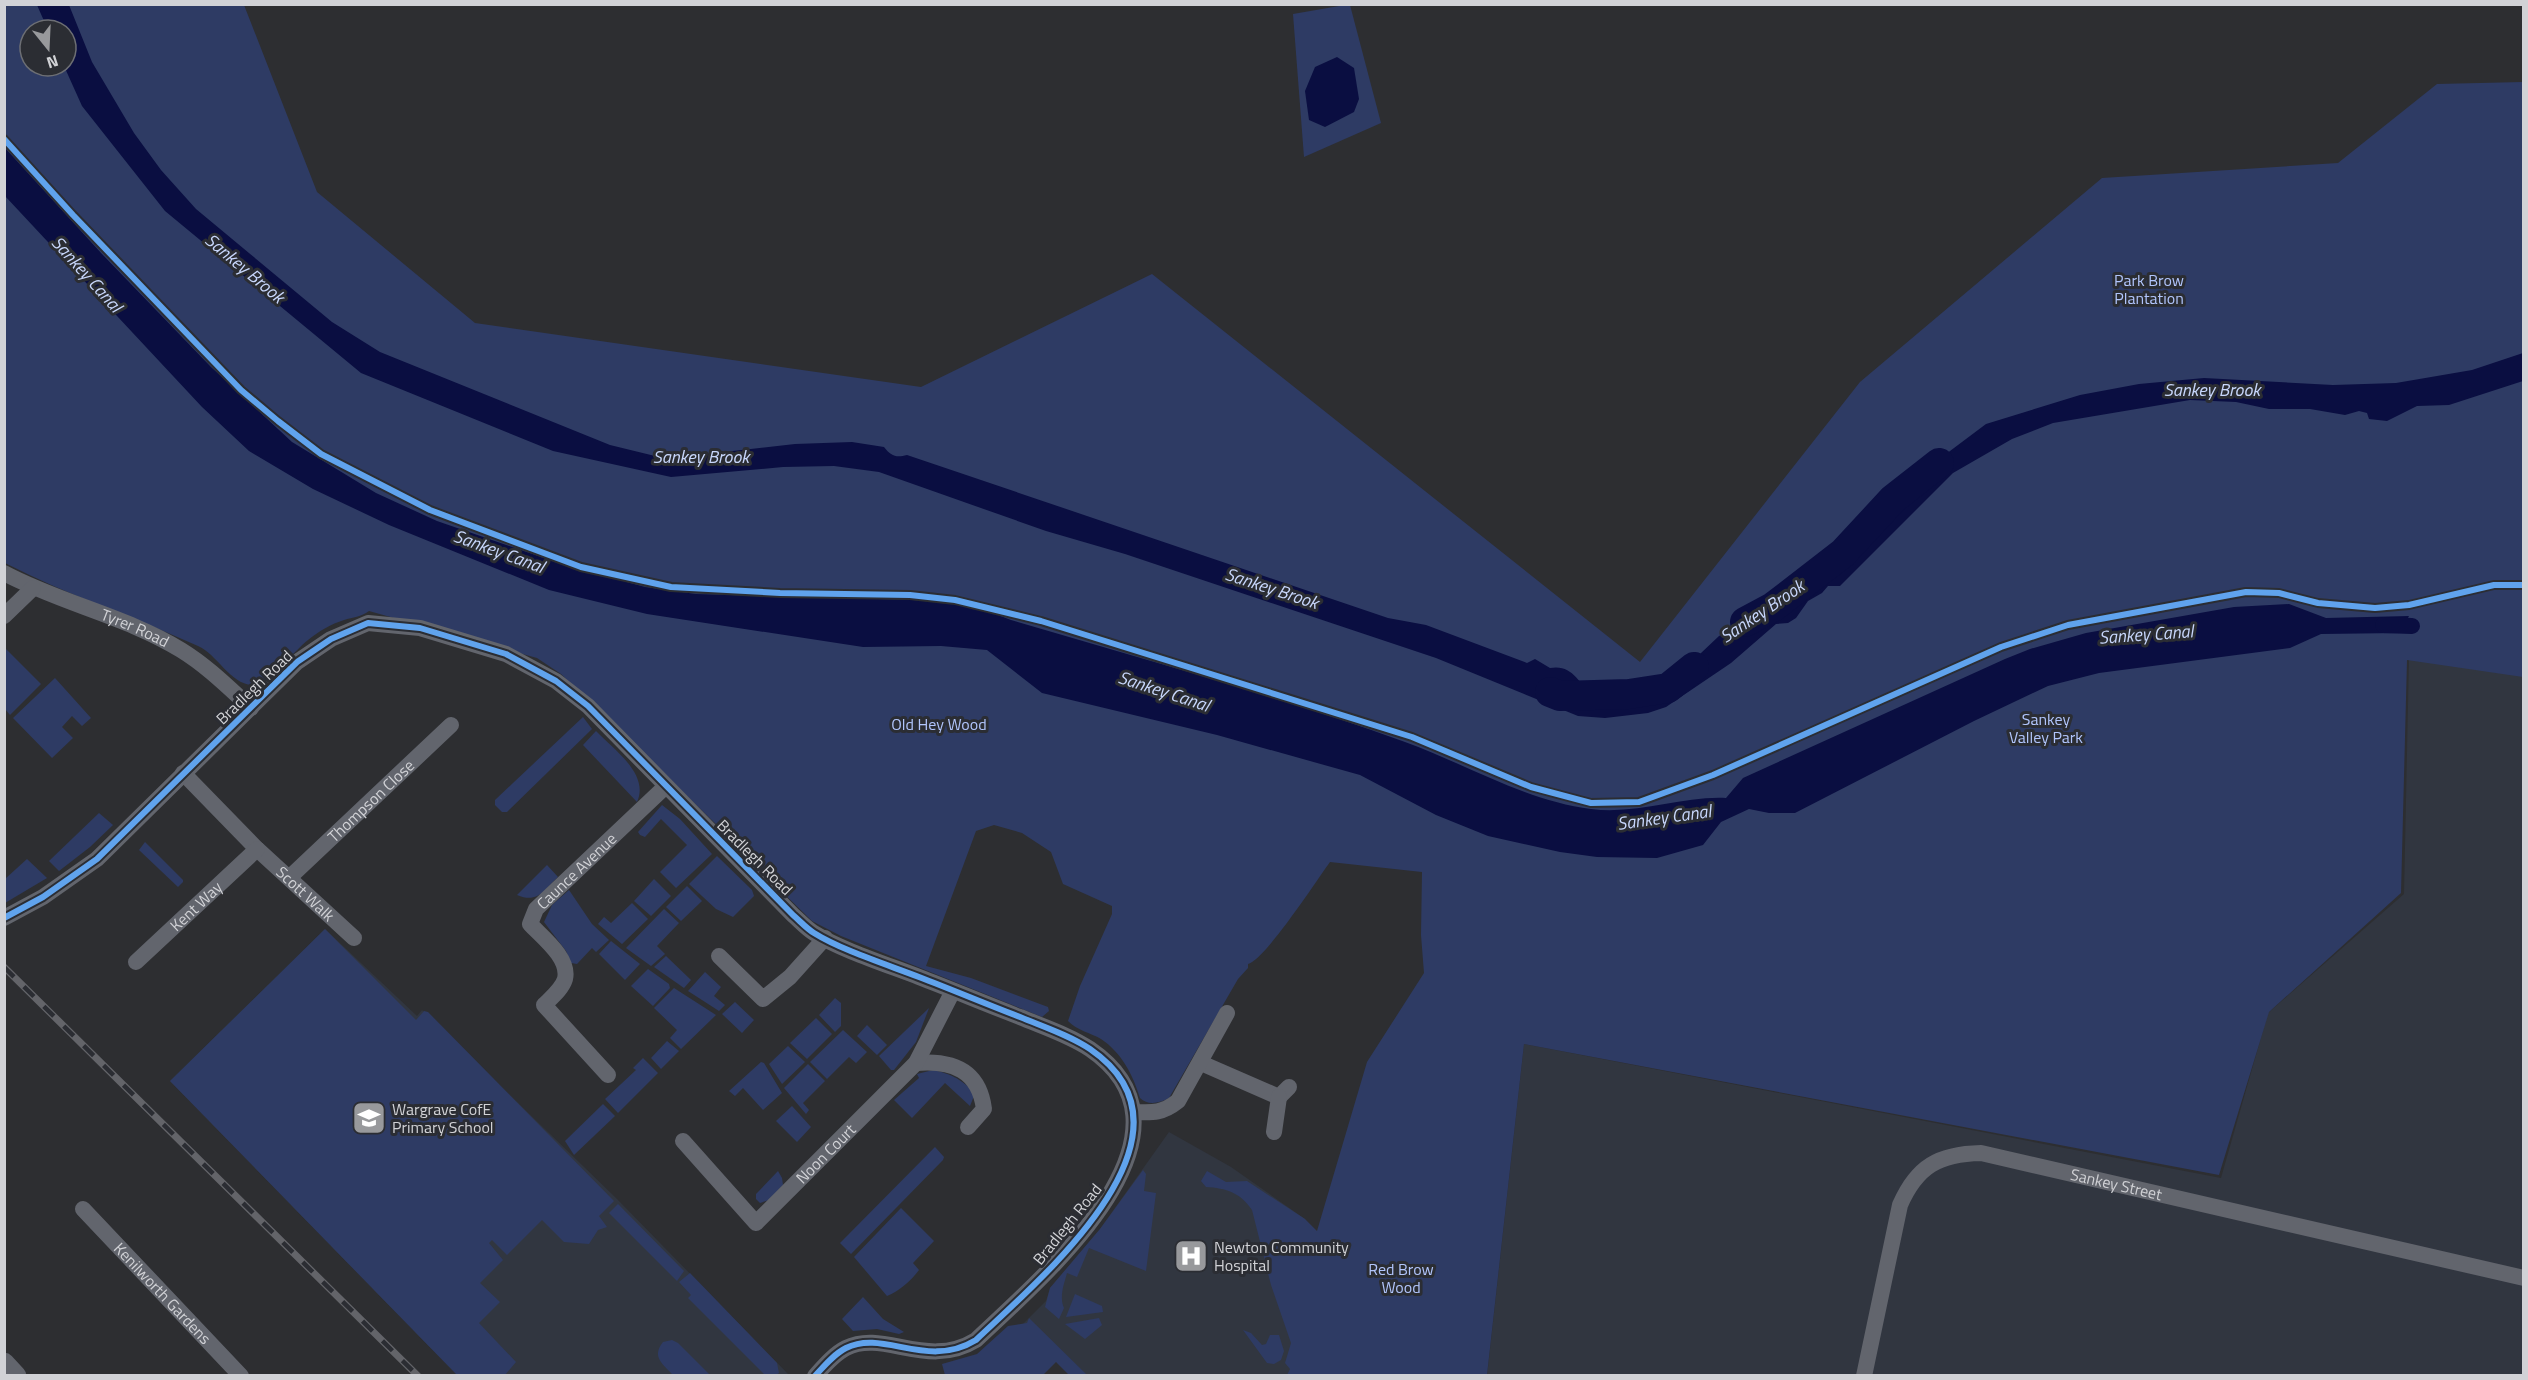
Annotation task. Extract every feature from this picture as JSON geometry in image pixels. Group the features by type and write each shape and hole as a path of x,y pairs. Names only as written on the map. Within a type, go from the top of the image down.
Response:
{"street":[{"name":"Tyrer Road","path":"4,573 33,588 125,624 178,648 206,666 251,708"},
{"path":"4,616 33,588"},
{"name":"Bradlegh Road","path":"4,918 51,892 97,859 297,662 331,639 368,623 420,628 506,654 556,681 588,706 793,915 813,932 1073,1038 1092,1050 1116,1072 1128,1092 1135,1112 1133,1143 1121,1174 1108,1198 1034,1286 976,1340 945,1352 874,1344 855,1345 838,1353 815,1376"},
{"name":"Thompson Close","path":"290,877 451,725"},
{"name":"Scott Walk","path":"183,773 258,849 354,938"},
{"name":"Caunce Avenue","path":"608,1075 544,1005 560,989 565,978 565,968 561,957 530,924 536,909 666,786"},
{"name":"Kent Way","path":"136,962 258,849"},
{"path":"719,956 763,999 790,977 825,938"},
{"name":"Noon Court","path":"683,1141 756,1223 916,1063 953,991"},
{"path":"1135,1112 1156,1113 1167,1110 1178,1101 1227,1013"},
{"path":"916,1063 929,1062 952,1066 966,1072 976,1082 982,1094 984,1109 968,1127"},
{"path":"1201,1063 1284,1092 1274,1132"},
{"name":"Sankey Street","path":"1864,1376 1900,1205 1912,1182 1922,1171 1945,1157 1962,1154 1981,1153 2523,1278"},
{"name":"Kenilworth Gardens","path":"83,1209 241,1375"},
{"path":"4,1363 16,1376"}],"shaded area":[{"path":"2409,658 2523,675 2523,1375 1487,1376 1524,1044 2221,1178 2268,1013 2404,894"},
{"name":"Wargrave CofE Primary School","path":"325,929 417,1016 422,1010 617,1199 789,1375 457,1375 170,1081"},
{"name":"Newton Community Hospital","path":"1169,1132 1231,1167 1305,1219 1302,1375 1079,1375 1023,1324 1046,1301 1050,1288 1100,1229"}],"green space":[{"name":"Sankey Valley Park","path":"4,5 244,5 317,192 475,323 921,387 1152,274 1640,662 1860,382 2102,178 2338,163 2437,84 2523,82 2523,677 2407,660 2401,893 2269,1012 2219,1175 1524,1044 1487,1375 1287,1375 1290,1369 1285,1363 1291,1343 1271,1285 1252,1210 1238,1196 1226,1190 1206,1187 1201,1181 1207,1171 1226,1182 1247,1181 1305,1219 1317,1231 1367,1062 1424,973 1421,935 1422,872 1330,862 1278,935 1256,959 1248,964 1248,968 1238,979 1169,1098 1150,1103 1140,1098 1130,1073 1115,1051 1101,1039 1068,1021 1080,986 1112,914 1112,906 1063,884 1051,852 1022,833 994,825 976,831 926,966 971,978 1048,1007 1049,1011 1042,1017 841,936 812,921 732,843 737,836 727,824 720,828 561,674 537,658 369,611 321,631 302,645 273,673 252,685 237,680 198,646 5,563"},
{"path":"1350,5 1381,123 1304,157 1293,14"},
{"path":"5,648 41,684 10,715 5,709"},
{"path":"55,678 91,718 82,726 72,716 62,727 73,738 52,758 13,718"},
{"path":"583,717 592,729 507,812 502,812 495,805 495,800"},
{"path":"596,731 620,754 634,772 640,792 637,802 583,745"},
{"path":"662,805 680,819 712,854 676,888 660,872 687,845 661,819 645,837 638,832"},
{"path":"99,813 113,825 90,847 59,871 49,861"},
{"path":"145,842 183,880 178,887 139,850"},
{"path":"717,856 752,890 754,896 733,917 716,909 689,884"},
{"path":"27,859 47,878 5,903 5,879"},
{"path":"547,865 558,877 549,887 536,897 517,895"},
{"path":"654,879 671,896 651,916 634,901"},
{"path":"687,886 702,901 681,921 666,907"},
{"path":"569,890 592,924 609,940 596,952 592,948 577,964 571,963 566,951 544,922 552,905"},
{"path":"632,903 648,919 622,944 598,924 604,917 611,923"},
{"path":"664,909 679,923 657,946 665,954 651,966 626,948"},
{"name":"Wargrave CofE Primary School","path":"325,929 416,1020 424,1011 428,1012 614,1201 599,1216 607,1227 598,1230 589,1244 564,1242 542,1220 507,1255 492,1240 489,1243 503,1260 480,1283 500,1302 479,1323 516,1362 505,1375 457,1375 170,1081"},
{"path":"611,941 640,964 625,980 599,954"},
{"path":"666,956 691,980 684,988 654,967"},
{"path":"648,969 669,984 670,988 653,1006 631,986"},
{"path":"705,972 721,987 714,996 725,1005 719,1011 688,991"},
{"path":"674,988 716,1015 681,1049 670,1038 677,1030 654,1008"},
{"path":"835,998 841,1003 841,1026 835,1032 819,1015"},
{"path":"735,1002 754,1020 742,1033 722,1014"},
{"path":"929,1008 916,1042 894,1070 891,1070 879,1056"},
{"path":"816,1018 832,1034 807,1059 790,1043"},
{"path":"867,1025 887,1045 877,1055 857,1036"},
{"path":"843,1030 867,1052 856,1063 849,1057 827,1079 810,1062"},
{"path":"667,1041 679,1051 661,1069 651,1058"},
{"path":"788,1046 805,1062 782,1084 769,1064"},
{"path":"643,1058 658,1073 618,1113 605,1099 636,1070 633,1068"},
{"path":"761,1062 764,1063 782,1093 763,1110 743,1088 735,1096 729,1091"},
{"path":"808,1064 825,1081 803,1103 809,1110 806,1114 784,1088"},
{"path":"933,1070 954,1077 973,1091 974,1096 970,1106 945,1083 912,1118 894,1100 919,1078 917,1074"},
{"path":"603,1104 615,1116 574,1155 565,1141"},
{"path":"792,1106 811,1127 797,1142 776,1121"},
{"path":"935,1147 944,1157 943,1160 851,1254 840,1243"},
{"path":"1143,1170 1146,1174 1144,1191 1156,1193 1146,1271 1089,1248 1077,1277 1067,1273 1062,1295 1064,1308 1059,1319 1045,1307 1050,1288 1100,1229"},
{"path":"778,1171 783,1185 769,1200 760,1203 756,1199 756,1194"},
{"path":"618,1204 684,1271 677,1281 609,1213"},
{"path":"901,1208 934,1241 913,1263 919,1270 916,1274 909,1282 887,1296 854,1257"},
{"path":"690,1273 777,1363 779,1373 765,1375 688,1298 691,1295 679,1282"},
{"path":"1075,1294 1102,1306 1103,1312 1066,1317"},
{"path":"863,1297 883,1319 904,1332 899,1334 877,1329 853,1331 842,1319"},
{"path":"1029,1318 1087,1375 1069,1375 1056,1362 1043,1375 945,1375 942,1364 977,1354 1008,1326 1027,1323"},
{"path":"1099,1318 1102,1325 1085,1339 1065,1324"},
{"path":"1243,1330 1251,1333 1262,1345 1266,1344 1270,1335 1279,1335 1284,1351 1281,1360 1274,1364 1267,1363"},
{"path":"672,1340 678,1343 710,1375 673,1375 662,1364 658,1356 663,1342"}],"water":[{"path":"37,5 69,5 74,18 43,18"},
{"path":"78,27 92,62 134,133 161,170 196,209 332,322 380,352 610,445 655,456 697,455 795,444 852,442 884,447 894,456 907,455 1388,618 1426,625 1527,663 1535,659 1550,668 1558,667 1570,671 1592,697 1646,693 1664,688 1719,636 1771,608 1812,580 1862,535 1891,501 1946,454 1986,424 2080,395 2139,384 2204,378 2333,385 2396,383 2472,370 2523,353 2523,381 2449,405 2417,406 2387,421 2369,419 2367,413 2359,411 2345,415 2310,409 2269,409 2236,402 2190,400 2053,423 2012,439 1953,473 1840,586 1828,586 1822,593 1808,601 1796,618 1788,623 1776,624 1731,663 1666,707 1648,713 1605,718 1578,716 1436,658 1125,554 1046,531 879,472 834,466 783,467 671,477 553,451 361,373 165,211 82,106 69,78 78,78"},
{"path":"1337,57 1354,68 1359,99 1354,112 1325,127 1309,120 1305,91 1315,67"},
{"path":"5,148 102,254 211,367 292,442 376,493 437,521 561,564 645,587 696,594 913,600 956,604 985,610 1011,620 1209,678 1356,725 1428,751 1496,781 1567,805 1591,809 1625,810 1692,800 1726,798 1743,778 2005,659 2030,649 2086,633 2234,607 2289,604 2326,618 2409,616 2400,633 2321,634 2290,648 2099,673 2048,686 1974,721 1795,813 1769,813 1749,809 1721,822 1703,845 1657,858 1597,857 1560,852 1488,836 1436,815 1360,775 1217,735 1042,693 987,650 941,646 863,647 647,614 549,590 389,525 313,489 249,451 202,407 5,196"}],"waterway":[{"name":"Sankey Brook","path":"1745,622 1773,607 1843,553 1893,499 1939,463"},
{"name":"Sankey Canal","path":"2383,625 2412,626"},
{"name":"Sankey Brook","path":"1550,692 1560,696 1629,694 1668,688 1694,667"}],"railway":[{"path":"4,967 418,1376"}],"cycle path":[{"path":"4,139 73,215 241,390 321,454 430,510 581,567 671,587 780,593 910,595 955,600 1041,621 1412,737 1531,787 1591,803 1639,802 1713,775 2001,647 2068,625 2246,592 2279,593 2318,603 2375,608 2409,605 2494,585 2524,585"},
{"path":"4,918 43,897 97,859 297,662 331,639 368,623 420,628 506,654 556,681 588,706 811,931 851,951 1074,1040 1090,1049 1123,1083 1134,1122 1126,1162 1104,1203 1073,1243 1005,1313 976,1340 958,1348 923,1351 875,1343 860,1343 837,1354 815,1376"}],"place":[{"name":"Wargrave CofE Primary School","path":"369,1118"},
{"name":"Newton Community Hospital","path":"1191,1256"}],"park label":[{"name":"Park Brow Plantation","path":"2149,289"},
{"name":"Old Hey Wood","path":"939,724"},
{"name":"Red Brow Wood","path":"1401,1278"}]}
